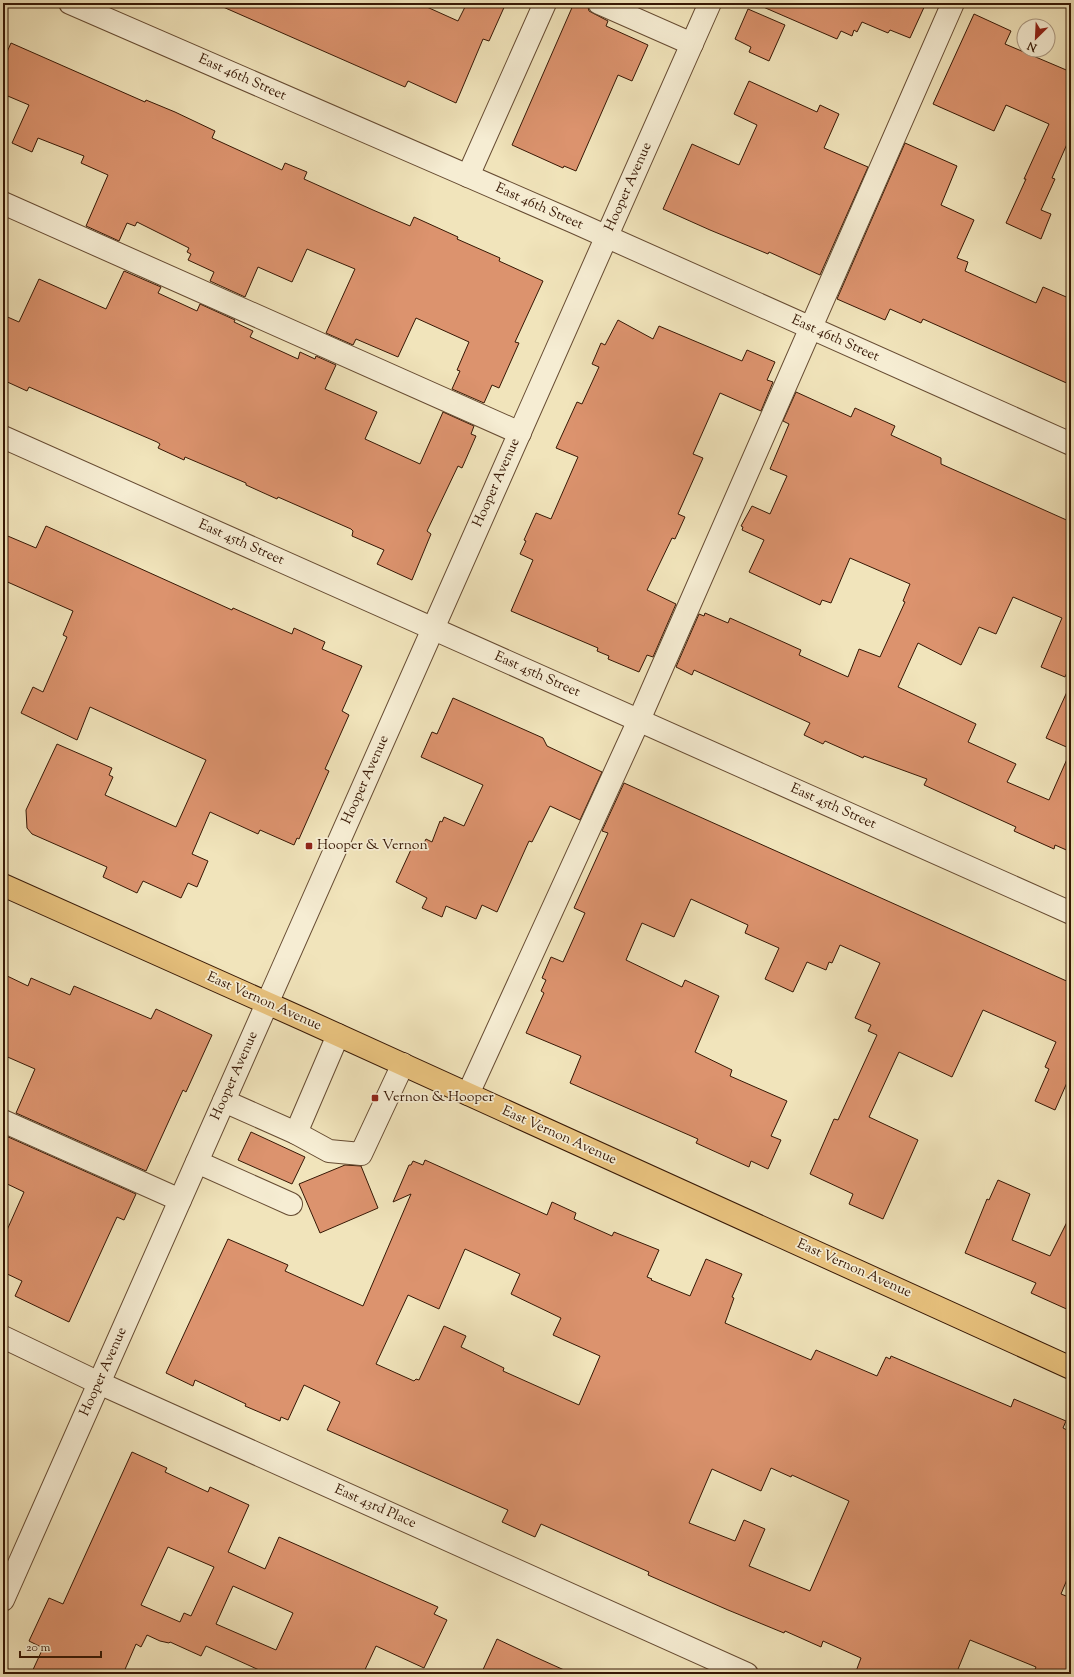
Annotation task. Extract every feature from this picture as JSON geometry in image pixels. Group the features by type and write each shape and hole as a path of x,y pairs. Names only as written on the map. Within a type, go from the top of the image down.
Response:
{"main road":[{"name":"East Vernon Avenue","path":"3,885 403,1064 1071,1368"}],"street":[{"name":"East 46th Street","path":"70,3 607,237 1071,444"},
{"path":"468,176 545,3"},
{"path":"599,3 692,44"},
{"name":"Hooper Avenue","path":"3,1600 710,3"},
{"path":"468,1094 639,720 953,3"},
{"path":"3,203 520,433"},
{"name":"East 45th Street","path":"3,437 1071,913"},
{"path":"296,1133 338,1035"},
{"path":"224,1101 296,1133 329,1151 361,1154 403,1064"},
{"path":"3,1121 180,1200"},
{"path":"197,1162 291,1204"},
{"name":"East 43rd Place","path":"3,1337 99,1383 747,1674"}],"building":[{"path":"214,3 418,3 458,21 467,3 506,3 489,41 483,39 456,103 408,81 405,87"},
{"path":"574,3 587,3 589,11 608,21 606,26 648,45 632,81 618,75 576,171 564,166 563,168 512,145"},
{"path":"754,3 926,3 910,38 890,30 888,33 862,22 857,32 854,30 852,36 841,31 837,39"},
{"path":"748,9 785,25 769,61 749,52 751,47 735,39"},
{"path":"974,14 1011,31 1005,44 1016,49 1016,58 1038,58 1071,72 1071,135 1052,178 1055,179 1041,210 1051,214 1041,239 1006,223 1049,124 1006,105 994,131 933,104"},
{"path":"11,43 145,102 146,100 175,112 215,131 212,138 282,170 285,163 307,172 304,179 410,226 414,217 458,237 457,239 500,258 499,261 543,281 515,342 519,343 499,388 492,385 484,403 452,389 460,371 457,370 469,342 416,318 398,357 356,339 353,345 326,333 355,269 307,249 292,282 258,267 245,297 210,281 214,272 188,260 191,254 187,252 189,248 137,222 135,226 127,223 119,241 86,226 108,175 81,163 84,156 38,138 32,152 12,143 29,105 3,94 3,61"},
{"path":"749,81 817,112 820,105 839,114 824,148 868,167 820,275 769,252 768,254 663,209 692,144 739,165 757,125 734,114"},
{"path":"905,143 957,166 941,205 974,220 957,258 968,262 965,271 1036,303 1043,287 1071,299 1071,385 923,319 921,323 890,309 885,320 837,299"},
{"path":"124,271 161,287 158,293 197,311 200,304 235,320 234,322 253,331 250,337 298,359 300,352 315,359 316,356 336,365 325,389 377,412 365,439 420,464 443,412 474,426 471,434 476,436 462,468 458,466 427,531 431,534 412,580 377,564 384,550 352,536 353,531 351,529 278,497 277,499 246,485 246,483 185,457 184,460 158,448 160,444 157,442 29,387 27,391 3,380 3,315 19,322 39,279 106,309"},
{"path":"618,320 653,339 659,326 742,361 747,350 775,362 767,380 773,382 761,411 720,393 693,454 703,458 678,514 685,517 675,539 672,538 647,590 676,604 653,657 647,655 639,672 608,659 609,656 597,651 598,648 511,611 533,560 520,554 526,541 524,540 536,513 551,519 578,457 556,448 577,402 582,404 599,367 592,364 601,343 605,345"},
{"path":"796,392 851,417 855,408 895,426 891,435 941,458 941,464 1071,522 1071,663 1065,677 1041,667 1062,618 1013,597 996,634 979,627 961,665 918,643 898,687 976,724 968,742 1016,764 1007,782 1049,800 1071,750 1071,852 1055,845 1054,849 1014,831 1016,827 924,785 927,779 864,756 863,758 825,741 823,744 804,735 810,723 694,670 692,675 676,667 699,614 704,616 705,613 728,623 730,618 801,650 799,655 848,677 859,649 880,657 905,602 903,601 910,584 850,558 831,603 822,600 820,605 749,572 764,540 742,530 743,527 741,526 752,506 770,514 787,476 770,469 789,424 783,421"},
{"path":"46,526 232,610 233,608 292,634 294,628 325,642 322,649 362,666 342,711 349,715 325,769 329,771 299,839 297,838 294,845 260,830 258,834 210,812 192,854 208,861 197,887 188,883 181,898 143,881 137,893 103,877 107,867 32,834 27,828 26,810 57,744 112,768 109,775 113,777 105,795 176,827 206,760 90,707 77,740 21,713 33,687 43,692 67,637 63,635 73,611 3,580 3,534 36,548"},
{"path":"1071,683 1071,749 1046,738"},
{"path":"453,698 543,738 547,746 602,772 580,820 550,806 532,842 529,841 497,912 482,905 476,919 446,906 442,917 422,908 427,898 396,882 414,843 422,847 426,839 432,842 440,821 442,822 444,817 464,826 483,785 421,757 432,732 437,734"},
{"path":"624,783 1071,983 1071,1078 1069,1078 1055,1110 1035,1101 1049,1069 1045,1067 1056,1042 983,1010 952,1077 899,1052 869,1117 918,1140 883,1219 849,1204 853,1194 810,1174 834,1119 838,1120 877,1035 868,1031 871,1025 855,1018 880,963 840,945 832,963 829,962 826,970 807,962 793,992 765,979 779,948 745,933 748,925 691,899 674,937 642,923 626,960 682,987 685,980 719,996 695,1052 732,1070 730,1076 787,1101 771,1136 781,1140 768,1169 751,1161 749,1167 696,1143 698,1139 570,1083 581,1056 526,1033 544,993 541,991 546,980 542,978 551,957 563,962 585,913 574,908 608,833 602,831"},
{"path":"3,974 28,986 31,978 70,995 74,986 151,1019 156,1009 212,1035 186,1092 183,1090 146,1171 16,1113 35,1069 3,1055"},
{"path":"251,1132 305,1157 292,1184 238,1160"},
{"path":"6,1136 136,1194 124,1220 117,1217 69,1322 15,1296 22,1281 3,1272 3,1239 24,1192 3,1182 3,1143"},
{"path":"425,1160 547,1215 552,1202 576,1213 574,1219 612,1236 614,1232 659,1250 647,1277 690,1296 706,1259 742,1274 732,1297 734,1298 725,1323 811,1360 816,1350 877,1376 886,1357 890,1359 891,1356 1011,1407 1014,1399 1066,1421 1063,1428 1071,1432 1071,1570 1061,1594 1071,1598 1071,1674 1033,1674 1036,1667 970,1640 956,1674 855,1674 861,1658 823,1641 821,1647 785,1631 784,1633 728,1610 648,1575 649,1572 541,1524 535,1537 502,1522 508,1510 327,1430 340,1402 304,1385 288,1420 281,1417 280,1421 245,1406 246,1404 195,1380 193,1386 166,1373 228,1239 288,1265 285,1271 363,1306 411,1194 393,1202 409,1165 411,1165 413,1161 423,1165","holes":["465,1249 520,1274 511,1294 561,1318 553,1335 600,1356 579,1405 503,1371 504,1368 461,1347 466,1336 444,1326 419,1380 416,1379 414,1381 376,1364 408,1295 439,1309","771,1468 791,1477 792,1475 849,1501 810,1591 749,1566 765,1529 744,1520 735,1541 689,1523 712,1469 761,1491"]},
{"path":"345,1165 361,1166 378,1208 320,1233 299,1184"},
{"path":"998,1180 1030,1194 1012,1240 1050,1256 1071,1214 1071,1311 1031,1293 1036,1283 965,1253 987,1199 989,1200"},
{"path":"132,1452 167,1468 165,1472 208,1492 210,1487 249,1505 228,1552 265,1569 279,1537 438,1607 434,1614 447,1620 424,1668 376,1646 363,1674 268,1674 206,1646 201,1656 170,1642 160,1641 147,1635 141,1647 136,1644 123,1674 31,1674 43,1648 29,1641 49,1598 63,1604","holes":["168,1547 214,1567 191,1616 184,1613 180,1622 141,1605","233,1586 293,1613 276,1650 216,1624"]},
{"path":"497,1639 533,1656 573,1674 481,1674"}],"place":[{"name":"Hooper & Vernon","path":"309,846"},
{"name":"Vernon & Hooper","path":"375,1098"}]}
